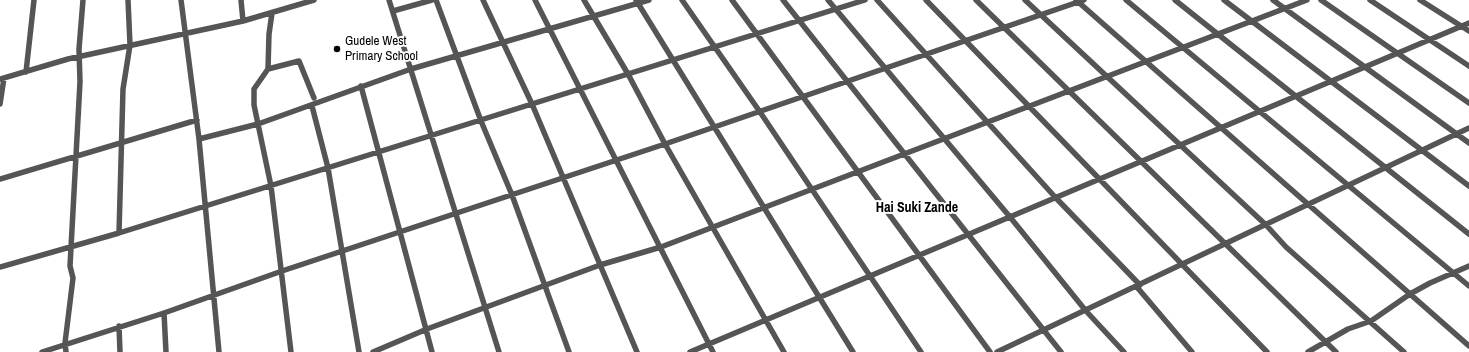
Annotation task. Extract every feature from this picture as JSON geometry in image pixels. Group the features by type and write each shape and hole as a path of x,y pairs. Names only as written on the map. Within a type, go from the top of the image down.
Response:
{"street":[{"path":"26,72 28,43 34,0"},
{"path":"66,352 65,343 73,278 70,266 76,155 80,57 79,49 83,0"},
{"path":"120,233 123,89 130,45 128,0"},
{"path":"181,0 184,32 197,120 219,352"},
{"path":"241,0 243,21"},
{"path":"0,104 2,79 80,57 184,32 243,21 272,13 295,3 314,0"},
{"path":"389,0 412,69 430,136 499,352"},
{"path":"393,11 432,0"},
{"path":"436,0 456,56 512,195 569,352"},
{"path":"483,0 532,104 562,178 637,352"},
{"path":"535,0 615,161 661,247 712,352"},
{"path":"584,0 628,74 665,144 784,352"},
{"path":"199,139 258,124 312,106 361,86 412,69 594,17 636,2 649,0"},
{"path":"682,0 760,112 921,352"},
{"path":"732,0 804,96 990,352"},
{"path":"783,0 1061,352"},
{"path":"828,0 886,68 943,139 1010,216 1086,311 1124,352"},
{"path":"0,268 71,246 120,233 378,153 864,0"},
{"path":"877,0 1055,197 1138,285 1192,352"},
{"path":"926,0 1267,352"},
{"path":"976,0 1336,352"},
{"path":"1025,0 1266,225 1286,247 1371,321 1404,352"},
{"path":"1126,0 1469,286"},
{"path":"1175,0 1469,234"},
{"path":"1224,0 1469,186"},
{"path":"1273,0 1469,143"},
{"path":"373,352 427,329 600,265 661,247 1307,0"},
{"path":"1321,0 1469,104"},
{"path":"1370,0 1469,66"},
{"path":"1420,0 1469,31"},
{"path":"42,352 65,343 164,313 282,271 760,112 1080,1 1306,205 1469,346"},
{"path":"636,2 853,352"},
{"path":"272,13 269,34 268,69 254,89 254,105 271,186 291,352"},
{"path":"690,352 1469,23"},
{"path":"268,69 299,61 314,98"},
{"path":"361,86 432,352"},
{"path":"312,106 328,168 359,352"},
{"path":"0,178 197,120"},
{"path":"997,352 1469,128"},
{"path":"1308,352 1348,329 1371,321 1410,294 1430,283 1454,274 1469,266"},
{"path":"164,313 166,352"},
{"path":"119,326 120,352"}],"place":[{"name":"Gudele West Primary School","path":"337,49"}],"district":[{"name":"Hai Suki Zande","path":"917,208"}]}
